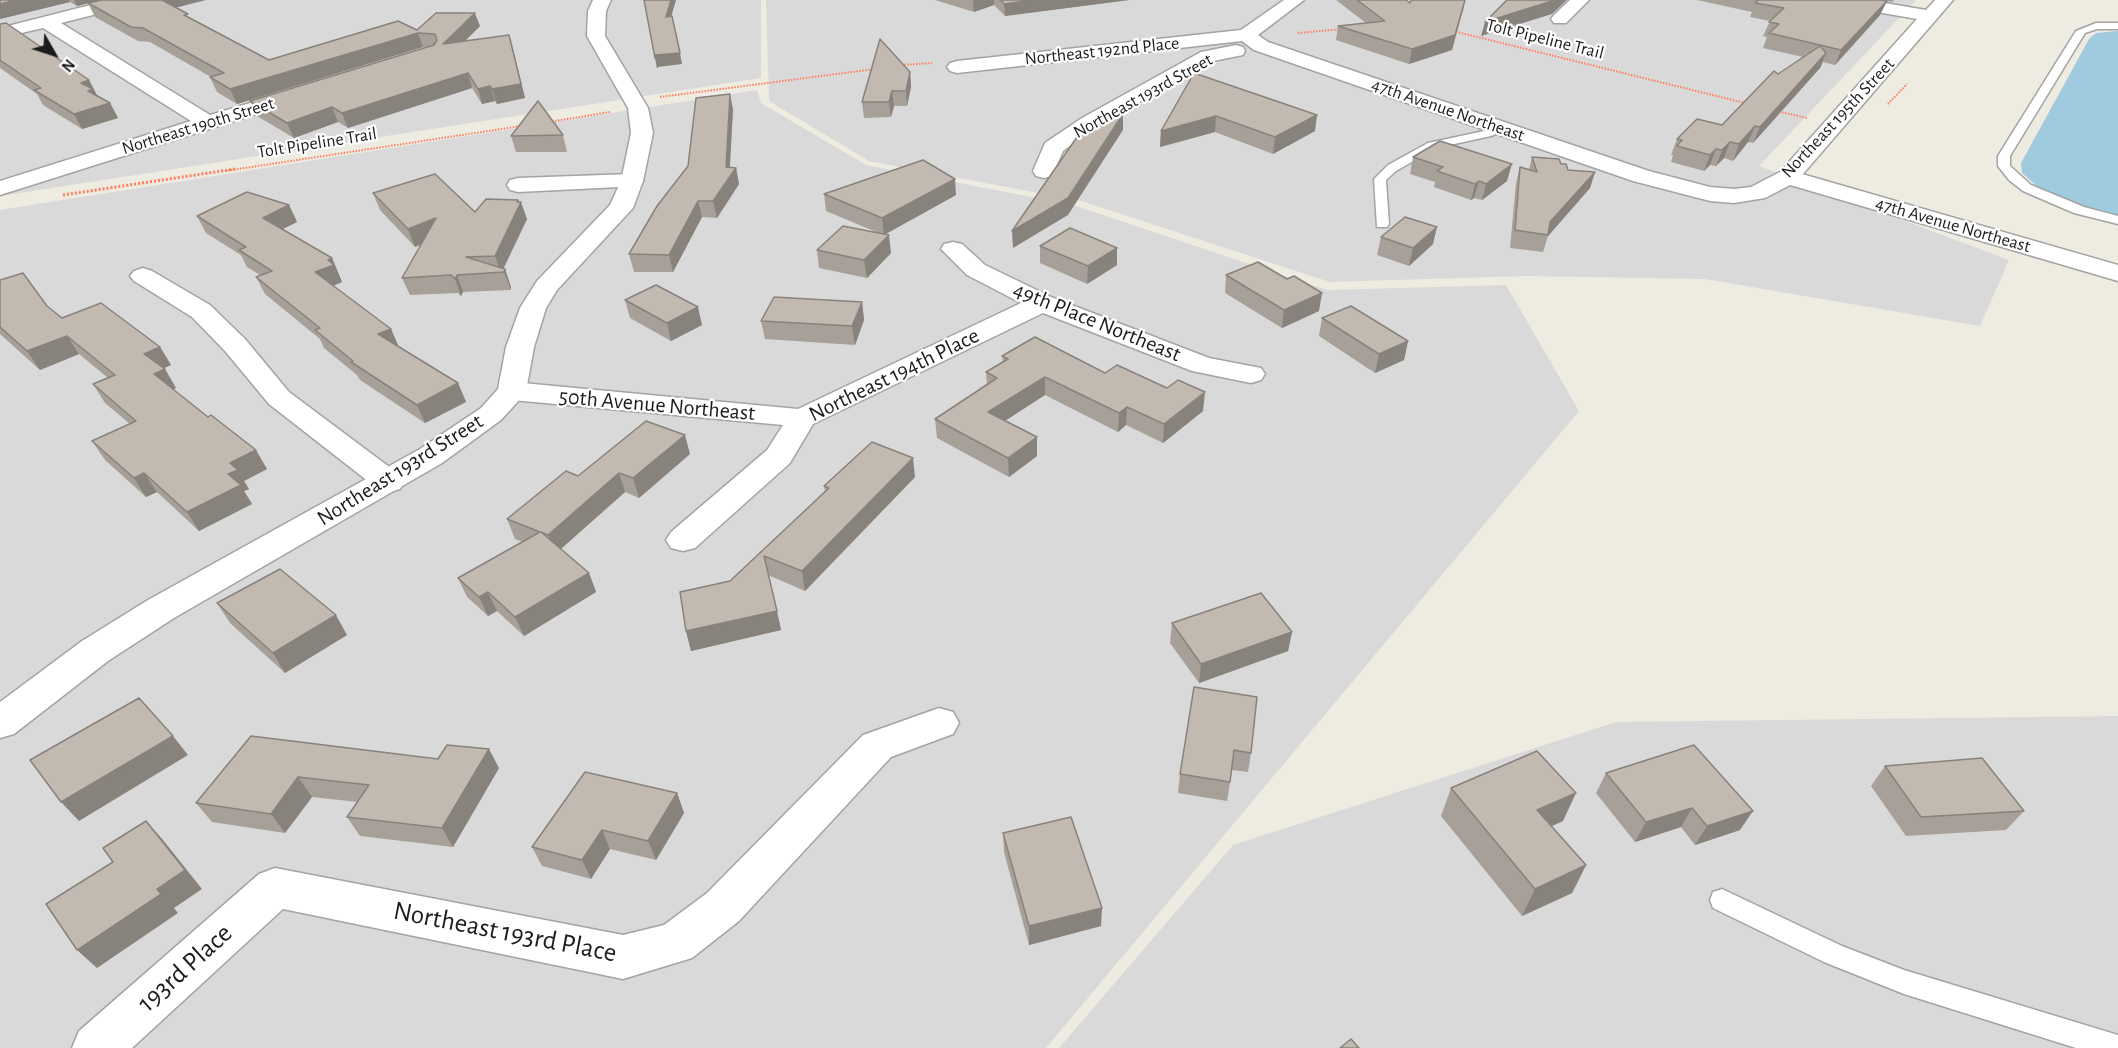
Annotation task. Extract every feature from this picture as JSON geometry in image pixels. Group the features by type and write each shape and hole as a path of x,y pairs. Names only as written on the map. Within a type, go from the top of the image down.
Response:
{"street":[{"path":"0,33 109,2 131,0"},
{"path":"512,391 520,347 533,308 546,286 621,208 632,181 642,133 638,108 596,36 597,11 602,0"},
{"path":"1254,40 1295,0"},
{"path":"1560,19 1580,0"},
{"path":"1836,0 1929,16"},
{"name":"Northeast 195th Street","path":"1710,194 1757,193 1788,177 1944,0"},
{"path":"45,21 207,123"},
{"name":"Northeast 192nd Place","path":"957,67 1254,40"},
{"name":"47th Avenue Northeast","path":"1254,40 1641,176 1710,194"},
{"name":"Northeast 193rd Street","path":"1044,171 1053,148 1089,122 1208,56 1254,40"},
{"name":"Northeast 190th Street","path":"0,188 319,88"},
{"name":"47th Avenue Northeast","path":"1788,177 2118,273"},
{"path":"519,184 632,181"},
{"name":"49th Place Northeast","path":"953,249 976,270 1042,303 1202,365 1251,374"},
{"path":"143,276 201,311 235,345 279,398 389,482"},
{"name":"Northeast 194th Place","path":"683,540 778,456 802,418 1042,303"},
{"name":"Northeast 193rd Street","path":"0,723 95,651 161,609 389,482 466,433 491,414 512,391"},
{"name":"50th Avenue Northeast","path":"512,391 802,418"},
{"name":"Northeast 193rd Place","path":"274,888 623,957 676,943 723,906 877,746 939,723"},
{"name":"193rd Place","path":"96,1048 274,888"}],"lane":[{"path":"2118,26 2096,26 2081,31 2004,156 2004,166 2027,188 2069,206 2118,220"},
{"path":"1382,224 1380,179 1392,168 1432,144 1486,134 1501,128"},
{"path":"1722,900 1833,954 1904,982 2118,1048"}],"path":[{"path":"1254,40 1345,29"},
{"name":"Tolt Pipeline Trail","path":"1446,29 1751,104"},
{"path":"900,65 936,63 957,67"},
{"path":"546,122 638,108 658,98 880,68"},
{"path":"1773,110 1832,125"},
{"name":"Tolt Pipeline Trail","path":"53,197 522,126"}],"shaded area":[{"path":"0,0 761,0 761,78 0,196"},
{"path":"766,0 1916,0 1759,166 2009,260 1980,326 1705,279 1526,276 1330,282 1081,201 869,161 769,101"},
{"path":"757,90 761,103 866,165 1073,205 1327,290 1506,285 1579,411 1046,1048 0,1048 0,210"},
{"path":"2118,716 2118,1048 1059,1048 1233,845 1616,722"}],"water":[{"path":"2118,31 2118,218 2089,211 2038,187 2022,173 2021,163 2089,39 2096,33"}],"building":[{"path":"0,0 16,0 0,4"},
{"path":"102,0 162,0 188,14 184,15 269,60 398,21 417,30 436,13 475,13 443,44 509,35 521,84 478,89 468,73 342,113 332,107 287,123 250,101 434,45 437,40 435,34 418,33 230,89 210,77 224,73 143,28 131,27 88,3"},
{"path":"644,0 671,0 666,17 672,16 680,53 655,55 655,58"},
{"path":"1001,0 1034,0 1004,4"},
{"path":"1357,0 1406,0 1410,3 1411,0 1465,0 1455,35 1412,49 1338,26 1385,21"},
{"path":"1507,0 1555,0 1485,22"},
{"path":"1758,0 1887,1 1841,50 1769,33 1779,24 1769,22 1784,8 1755,3"},
{"path":"6,23 89,80 81,83 93,89 88,91 110,103 74,114 34,90 41,88 0,60 0,24"},
{"path":"880,39 910,72 906,91 892,91 889,102 862,102"},
{"path":"1820,46 1826,53 1760,127 1755,126 1739,144 1730,142 1722,150 1716,149 1710,155 1677,146 1682,140 1677,139 1697,119 1722,125 1774,71 1778,74"},
{"path":"1194,73 1317,115 1275,137 1216,116 1161,131"},
{"path":"730,94 726,167 736,168 713,201 698,201 669,255 629,254 657,206 688,166 696,98"},
{"path":"538,101 563,135 511,136"},
{"path":"1123,114 1068,198 1012,231 1086,124"},
{"path":"1440,141 1512,164 1486,184 1479,181 1475,184 1437,171 1443,167 1413,157"},
{"path":"1532,157 1559,159 1561,164 1566,164 1568,170 1595,172 1550,222 1548,235 1515,230 1520,167 1537,172"},
{"path":"923,160 955,179 882,218 824,194"},
{"path":"435,174 475,212 486,199 521,202 495,256 466,257 505,269 504,272 457,275 455,279 451,275 402,278 436,218 408,229 373,193"},
{"path":"247,192 289,205 263,218 332,258 328,260 334,265 315,272 391,329 378,334 458,383 417,405 351,362 353,361 315,330 320,328 256,277 272,271 239,250 246,247 197,216"},
{"path":"1405,217 1437,227 1413,248 1381,237"},
{"path":"843,226 889,235 864,260 817,250"},
{"path":"1070,228 1117,248 1088,266 1040,246"},
{"path":"1258,262 1287,279 1294,276 1322,293 1284,310 1226,275"},
{"path":"23,273 47,306 62,318 101,303 160,347 144,354 165,369 154,374 208,417 211,415 256,450 230,463 238,470 228,474 241,485 187,512 144,473 134,478 92,441 136,421 93,384 115,375 67,336 27,351 0,327 0,280"},
{"path":"656,285 698,307 667,323 625,300"},
{"path":"774,297 862,302 852,326 761,321"},
{"path":"1351,306 1408,341 1379,354 1322,318"},
{"path":"1035,337 1105,373 1117,365 1167,388 1178,380 1205,392 1164,424 1127,407 1119,413 1045,377 988,412 1037,437 1008,458 935,419 997,378 986,372 1008,359 1002,356"},
{"path":"646,421 685,435 633,478 619,473 548,535 541,532 589,573 515,617 488,592 479,597 458,578 540,532 507,519 566,471 578,476"},
{"path":"872,442 913,458 802,571 764,556 777,611 686,631 680,592 730,581 829,488 824,486"},
{"path":"280,569 336,615 273,653 217,603"},
{"path":"1261,593 1292,632 1201,664 1172,623"},
{"path":"1194,687 1257,697 1251,753 1234,750 1230,782 1180,774"},
{"path":"139,698 173,736 61,802 30,760"},
{"path":"251,736 438,759 447,745 489,749 442,828 347,817 369,785 298,777 271,814 196,803"},
{"path":"1694,745 1753,811 1707,826 1692,808 1646,822 1606,773"},
{"path":"1537,751 1576,793 1537,810 1586,865 1535,889 1451,788"},
{"path":"1982,758 2024,811 1921,817 1885,766"},
{"path":"585,772 677,793 648,841 602,830 582,860 532,847"},
{"path":"1071,817 1102,908 1029,926 1003,833"},
{"path":"146,821 185,870 157,889 161,894 77,950 46,904 113,862 103,848"},
{"path":"1351,1039 1359,1048 1340,1048"}]}
